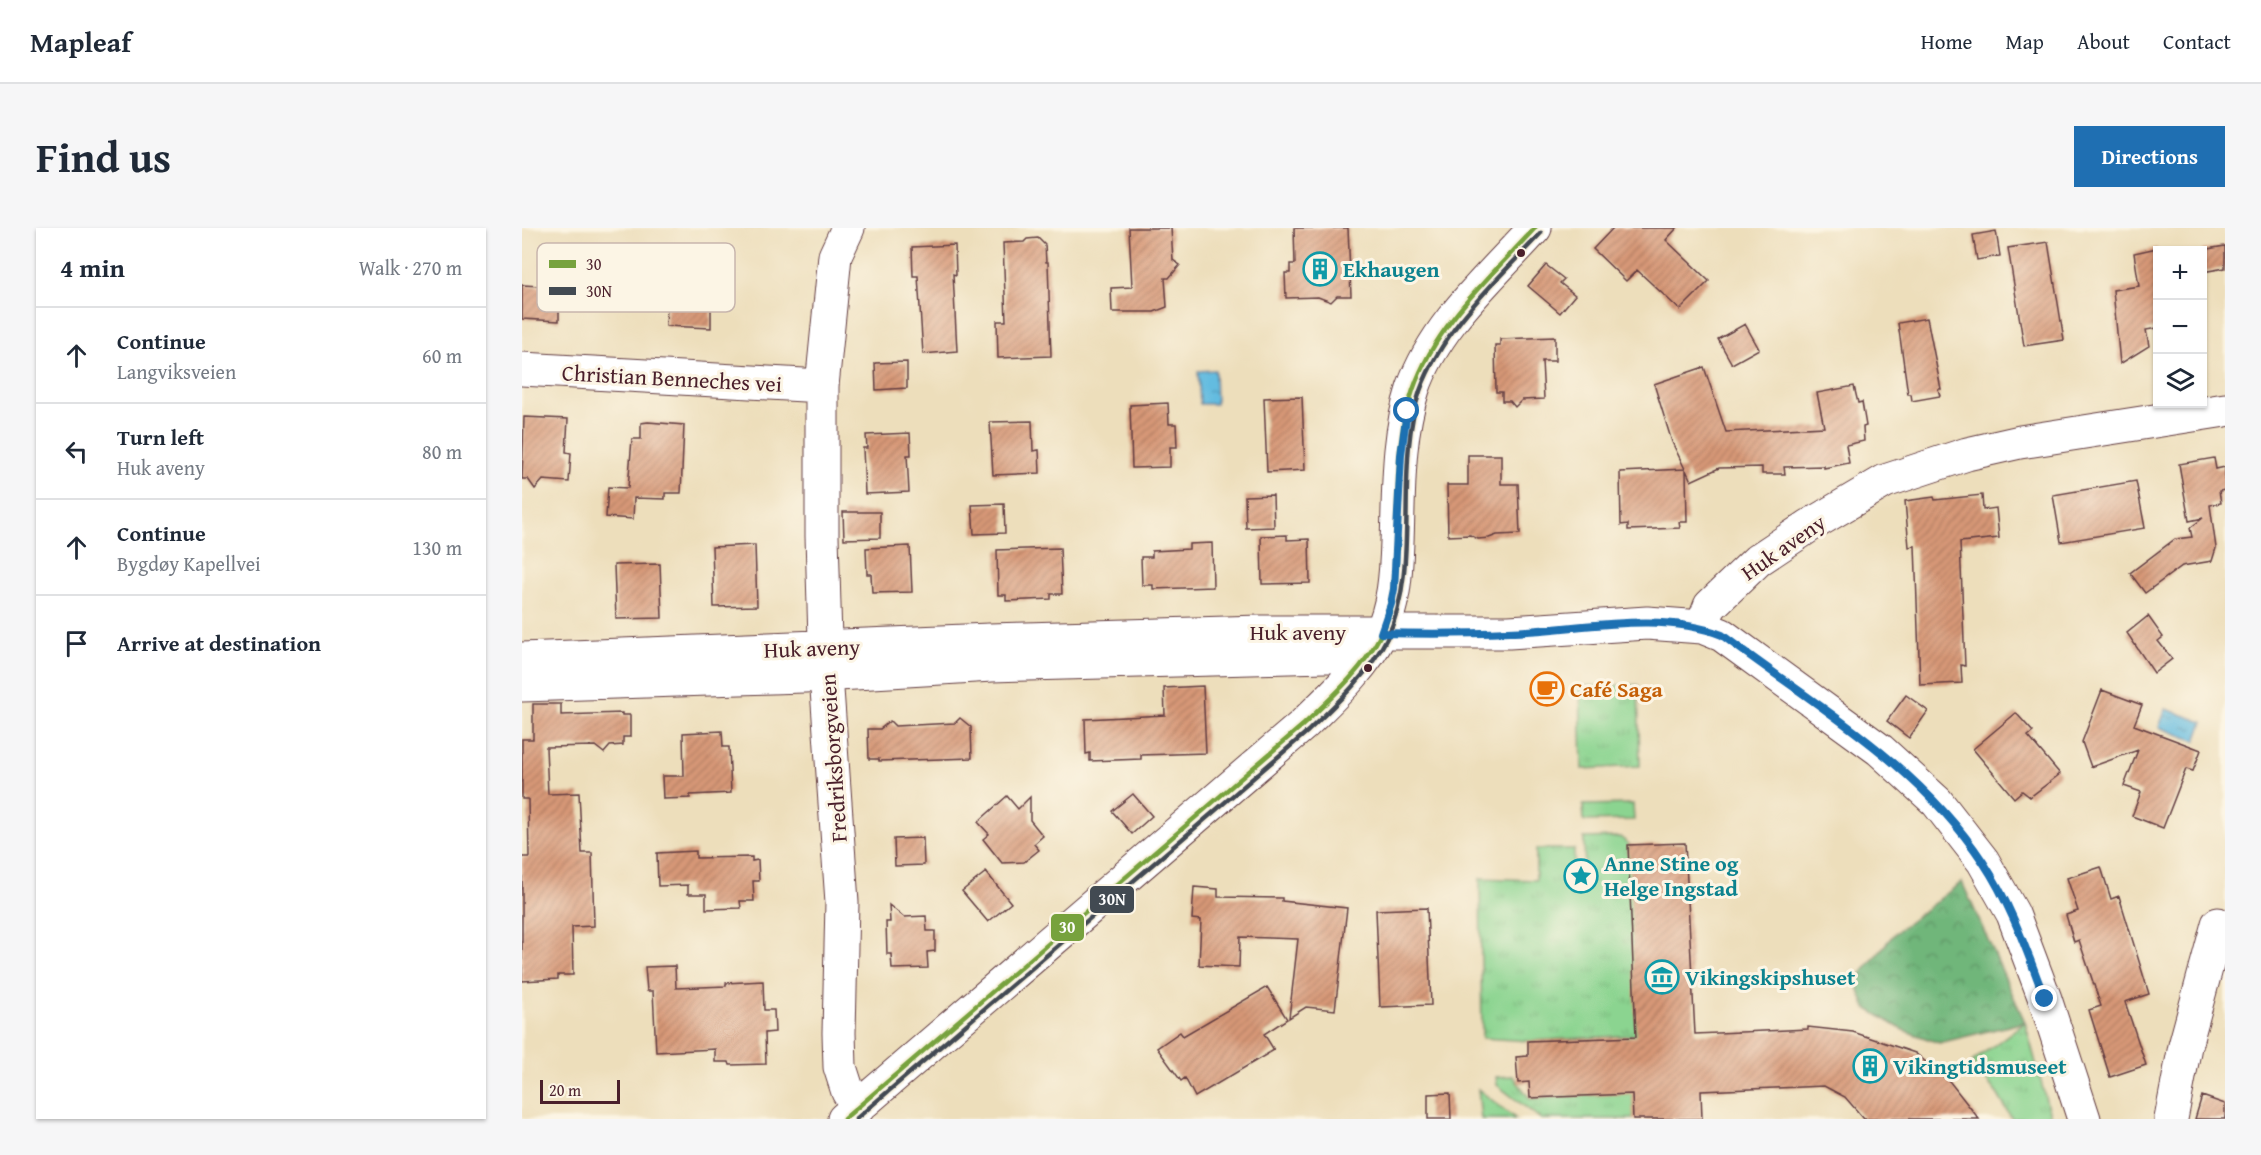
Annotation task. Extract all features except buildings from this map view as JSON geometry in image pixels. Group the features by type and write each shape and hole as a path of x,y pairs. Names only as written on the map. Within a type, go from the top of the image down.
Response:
{"street":[{"name":"Fredriksborgveien","path":"848,228 835,256 822,386 822,536 826,661 842,902 840,1067 848,1092 851,1113"},
{"path":"851,1113 1304,724 1336,691 1374,644 1391,604 1394,589 1401,455 1407,411 1420,370 1443,331 1535,228"},
{"name":"Christian Benneches vei","path":"522,369 822,386"},
{"name":"Huk aveny","path":"522,659 826,661 992,665 1315,655 1374,644 1647,622 1702,627 1710,606 1758,560 1809,526 1885,481 1967,454 2020,442 2225,410"},
{"path":"1702,627 1722,635 1880,750 1937,802 1983,861 2013,914 2045,999 2084,1119"},
{"name":"Huk aveny","path":"522,685 826,661"},
{"path":"2171,1119 2186,1047 2218,924"}],"green space":[{"path":"1638,685 1640,766 1582,769 1580,686"},
{"path":"1633,804 1634,820 1584,821 1583,805"},
{"path":"1620,837 1630,845 1637,1035 1529,1041 1482,1038 1480,878 1536,880 1536,849 1574,849 1574,880 1585,880 1584,838"},
{"path":"1962,882 2025,1022 1939,1043 1903,1030 1866,1008 1859,991 1859,976 1895,933"},
{"path":"2025,1022 2051,1119 2012,1119 1998,1095 1972,1062"},
{"path":"1513,1076 1530,1099 1633,1093 1634,1119 1541,1119 1497,1085 1496,1077"},
{"path":"1478,1089 1516,1119 1481,1119"}],"water":[{"path":"1215,370 1216,404 1200,404 1198,371"},
{"path":"2166,709 2203,722 2196,741 2159,727"}],"transit line":[{"name":"30","path":"844,1119 1303,725 1364,661 1380,636 1392,599 1401,443 1413,390 1423,366 1449,323 1535,228"},
{"name":"30N","path":"856,1119 1308,731 1352,688 1371,664 1387,638 1397,610 1403,580 1408,452 1412,421 1420,391 1442,346 1472,306 1541,233"}],"place":[{"name":"Ekhaugen","path":"1320,269"},
{"name":"Café Saga","path":"1547,689"},
{"name":"Anne Stine og Helge Ingstad","path":"1581,876"},
{"name":"Vikingskipshuset","path":"1662,977"},
{"name":"Vikingtidsmuseet","path":"1870,1066"}],"route":[{"path":"1407,411 1401,455 1394,589 1381,633 1509,632 1647,622 1702,627 1722,635 1880,750 1937,802 1983,861 2013,914 2045,999"}]}
